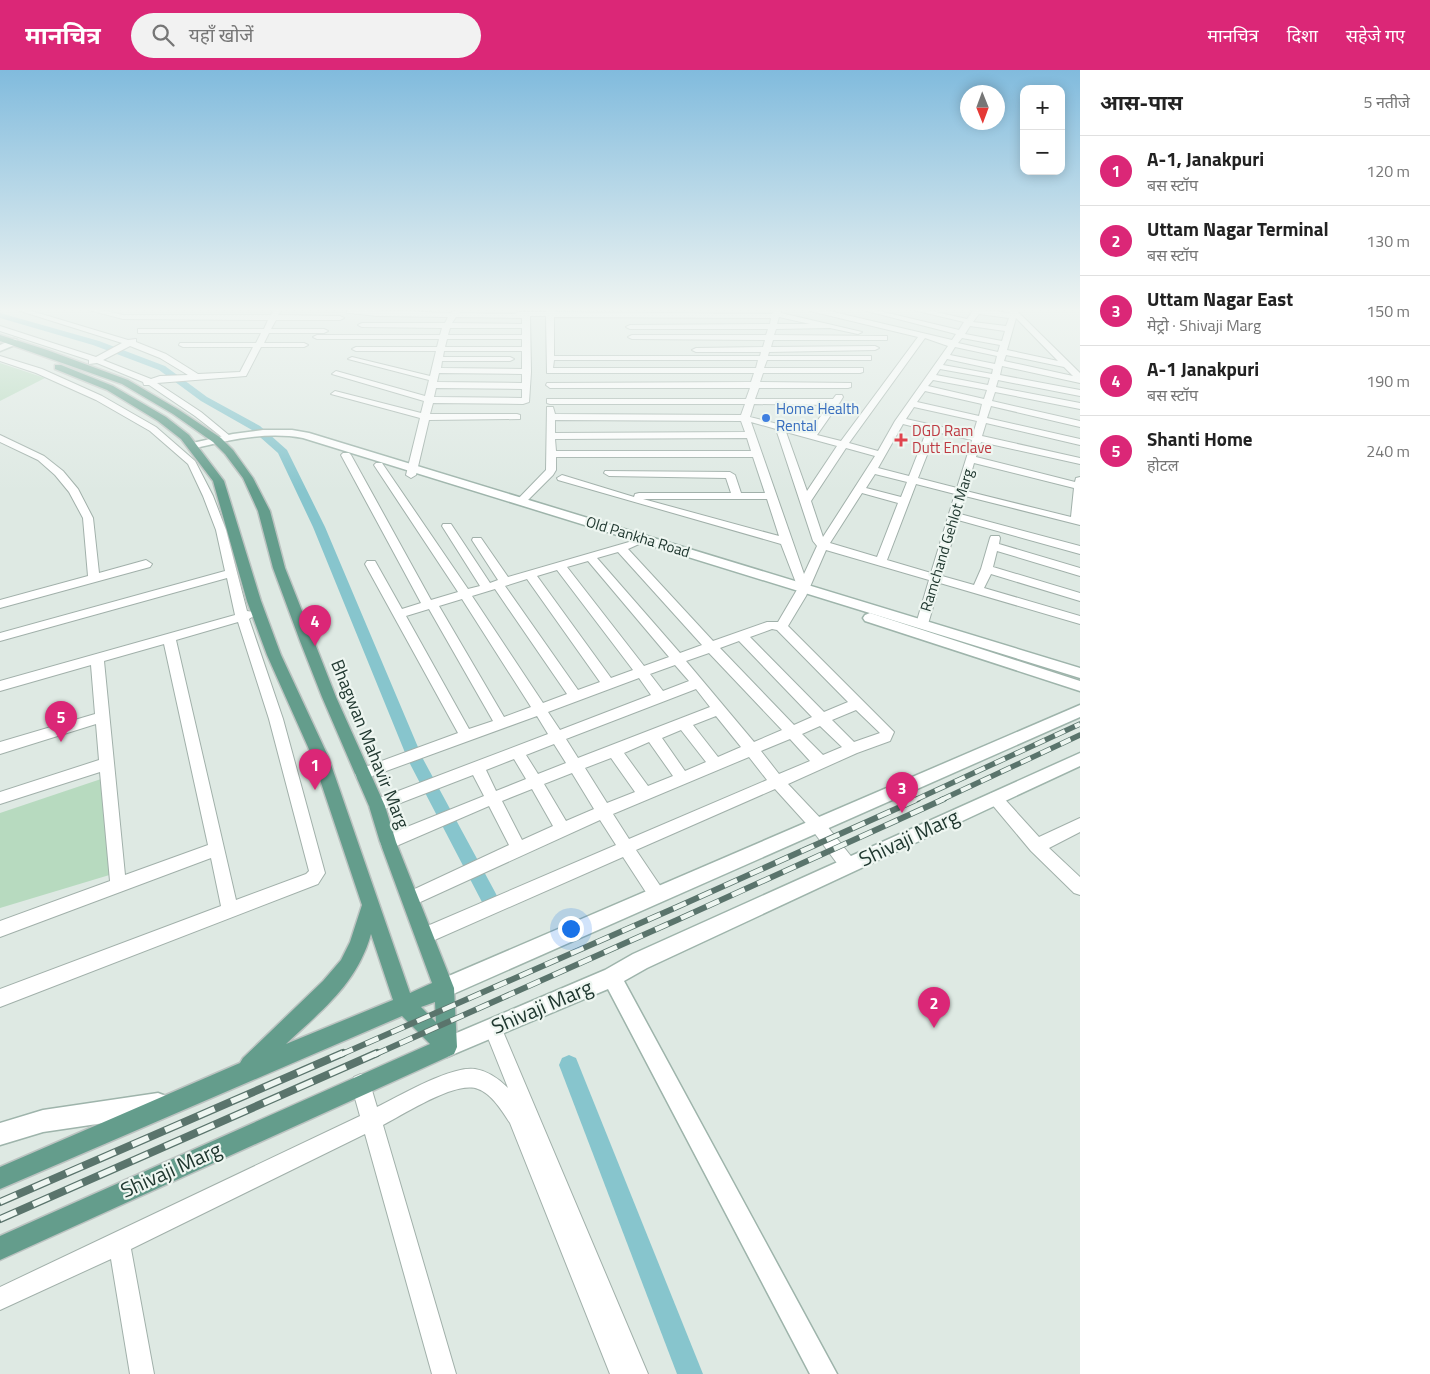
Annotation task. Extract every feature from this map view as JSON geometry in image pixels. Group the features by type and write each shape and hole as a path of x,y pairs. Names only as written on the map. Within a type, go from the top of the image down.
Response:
{"main road":[{"path":"66,370 110,388 140,405 192,446 218,481 258,612 274,655 320,756 404,1004 447,1047"},
{"name":"Bhagwan Mahavir Marg","path":"93,370 135,388 223,442 248,478 264,510 280,568 326,689 377,806 388,842 444,988 447,1047"},
{"path":"170,442 192,446"},
{"path":"244,1072 330,988 348,967 359,944 371,904"},
{"path":"0,1178 444,988"},
{"name":"Shivaji Marg","path":"0,1248 361,1084 447,1047"}],"street":[{"path":"0,998 312,878 317,873 276,719 242,617 221,530 202,481 189,458 153,429 99,398 38,370"},
{"path":"120,370 150,382 198,414 223,442"},
{"path":"185,370 196,377"},
{"path":"135,388 160,379 243,374 245,370"},
{"path":"399,370 434,378 526,386"},
{"path":"412,471 436,370"},
{"path":"811,436 860,370"},
{"path":"521,501 550,473 550,371 860,370"},
{"path":"805,502 843,444 897,370"},
{"path":"782,627 823,545 872,470 900,421 936,370"},
{"name":"Ramchand Gehlot Marg","path":"922,624 998,370"},
{"path":"1025,370 1080,393"},
{"path":"1042,370 1080,379"},
{"path":"759,371 745,418 801,591"},
{"path":"336,374 429,400 526,400 526,372 434,378"},
{"path":"931,377 1080,406"},
{"path":"550,385 848,385"},
{"path":"924,388 1080,424"},
{"path":"335,394 425,417 517,417"},
{"path":"550,401 836,402"},
{"path":"913,404 1080,442"},
{"path":"550,417 745,418 881,455"},
{"path":"900,421 1080,462"},
{"path":"780,428 819,541 823,545 1080,620"},
{"path":"881,561 933,428"},
{"name":"Old Pankha Road","path":"192,446 278,433 289,432 305,435 627,546 922,624 1080,673"},
{"path":"550,436 750,435"},
{"path":"1,439 41,458 59,473 74,491 88,518 94,578"},
{"name":"Old Pankha Road","path":"268,444 292,441 306,442 379,465 412,471 521,501 801,591 1080,686"},
{"name":"Old Pankha Road","path":"223,442 241,447"},
{"path":"550,454 757,454"},
{"path":"346,455 430,604 501,723"},
{"path":"872,470 1078,521 1080,483 971,459"},
{"path":"379,465 558,738 602,812 657,895"},
{"path":"610,473 730,475 737,496"},
{"path":"562,478 786,542"},
{"path":"859,489 904,501"},
{"path":"620,496 770,496"},
{"path":"954,516 1080,550"},
{"path":"447,526 497,584 575,696"},
{"path":"978,589 987,569 997,527"},
{"path":"477,540 497,584"},
{"path":"398,614 627,546 711,647 821,763"},
{"path":"993,546 1080,572"},
{"path":"590,557 698,683 777,782 818,826 848,865"},
{"path":"0,604 146,564"},
{"path":"372,564 466,736"},
{"path":"560,566 660,697"},
{"path":"987,569 1080,596"},
{"path":"0,637 232,574"},
{"path":"530,575 608,684"},
{"path":"0,686 258,612"},
{"path":"362,774 771,625 782,627 858,703 886,728 887,735 424,936"},
{"path":"741,636 852,749"},
{"path":"169,637 230,910"},
{"path":"97,658 118,885"},
{"path":"377,806 698,683"},
{"path":"410,899 473,868 858,703"},
{"path":"388,842 446,817 718,709"},
{"path":"444,988 1080,711"},
{"path":"0,748 102,717"},
{"path":"683,723 716,765"},
{"path":"652,735 682,778"},
{"path":"614,750 645,794"},
{"path":"518,753 563,829"},
{"name":"Shivaji Marg","path":"447,1047 612,977 640,961 1080,759"},
{"path":"0,798 106,764"},
{"path":"477,768 519,849"},
{"path":"995,798 1037,846 1080,888"},
{"path":"1037,846 1080,825"},
{"path":"0,929 217,849"},
{"path":"612,977 824,1374"},
{"path":"493,1028 636,1374"},
{"path":"0,1298 119,1244 372,1122 425,1092 464,1078 474,1077 495,1088 505,1098 517,1116 622,1374"},
{"path":"361,1084 444,1374"},
{"path":"0,1134 43,1121 181,1100"},
{"path":"119,1244 142,1374"}],"green space":[{"path":"0,370 21,370 45,378 0,401"},
{"path":"110,776 116,873 0,908 0,813"}],"waterway":[{"path":"165,370 204,399 256,428 283,452 319,527 416,760 489,898"},
{"path":"569,1065 690,1374"}],"railway":[{"path":"915,800 1080,724"},
{"path":"941,800 1080,735"},
{"path":"340,1055 918,799"},
{"path":"374,1055 944,799"},
{"path":"0,1202 343,1053"},
{"path":"0,1219 377,1053"}],"place":[{"name":"Home Health Rental","path":"766,418"},
{"name":"DGD Ram Dutt Enclave","path":"901,440"},
{"name":"A-1 Janakpuri","path":"315,646"},
{"name":"Shanti Home","path":"61,742"},
{"name":"A-1, Janakpuri","path":"315,790"},
{"name":"Uttam Nagar East","path":"902,813"},
{"name":"Uttam Nagar Terminal","path":"934,1028"}]}
